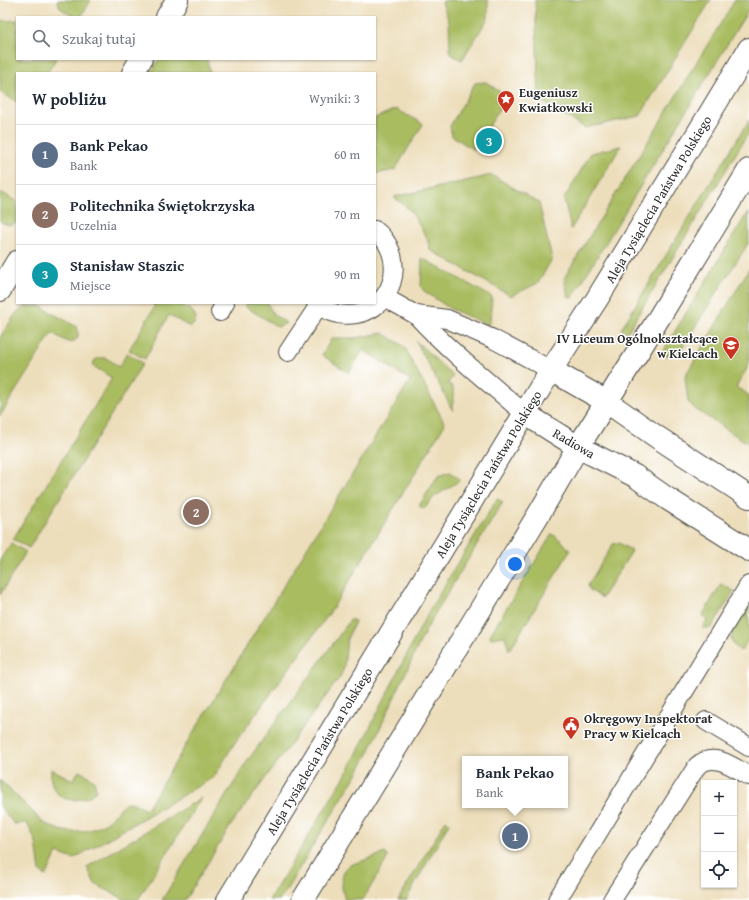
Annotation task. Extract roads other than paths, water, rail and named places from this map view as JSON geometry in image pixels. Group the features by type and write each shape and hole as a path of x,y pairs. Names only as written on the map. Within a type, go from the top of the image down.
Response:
{"street":[{"path":"168,16 177,0"},
{"name":"Aleja Tysiąclecia Państwa Polskiego","path":"228,900 489,473 524,413 597,299 749,49"},
{"path":"134,72 140,60"},
{"path":"303,900 540,512 578,447 749,170"},
{"path":"0,290 16,264"},
{"name":"Radiowa","path":"551,370 607,402 749,497"},
{"name":"Radiowa","path":"524,413 578,447 635,476 668,499 749,550"}],"lane":[{"path":"288,352 318,304 332,313 346,315 360,313 374,308 384,297 391,285 394,272 393,258 388,245 376,231"},
{"name":"Radiowa","path":"384,297 416,315 473,371 524,413"},
{"name":"Radiowa","path":"416,315 447,319 493,339 551,370"},
{"path":"557,900 749,585"},
{"path":"706,721 749,747"},
{"path":"612,900 697,766 704,761 716,760 725,763 749,776"}],"place":[{"name":"Eugeniusz Kwiatkowski","path":"506,114"},
{"name":"Stanisław Staszic","path":"489,141"},
{"name":"IV Liceum Ogólnokształcące w Kielcach","path":"731,360"},
{"name":"Politechnika Świętokrzyska","path":"196,512"},
{"name":"Okręgowy Inspektorat Pracy w Kielcach","path":"571,740"},
{"name":"Bank Pekao","path":"515,836"}]}
